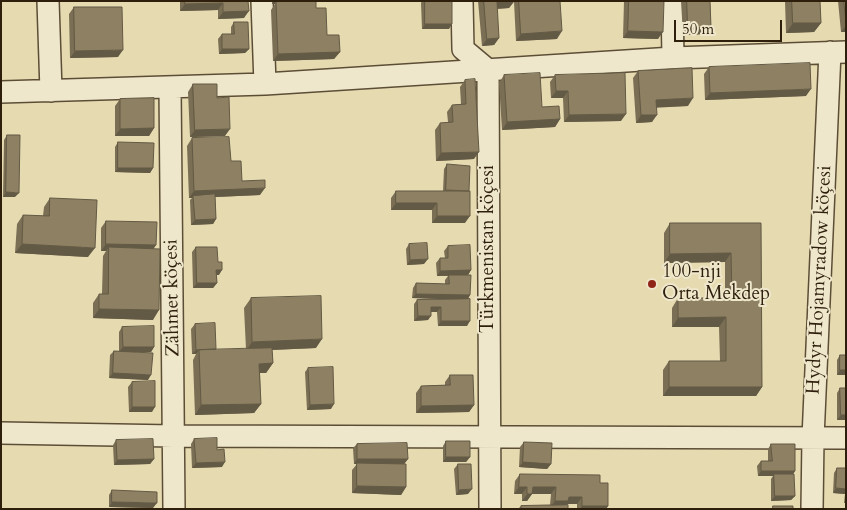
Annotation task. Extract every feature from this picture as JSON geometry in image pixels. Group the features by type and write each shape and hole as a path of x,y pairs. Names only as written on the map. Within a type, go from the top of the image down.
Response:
{"street":[{"path":"48,1 51,91"},
{"path":"262,1 265,84"},
{"path":"462,1 463,49 488,70"},
{"path":"672,1 673,58"},
{"path":"1,92 265,84 673,58 838,52"},
{"name":"Hydyr Hojamyradow köçesi","path":"812,509 813,438 838,52"},
{"name":"Türkmenistan köçesi","path":"488,70 490,509"},
{"name":"Zähmet köçesi","path":"170,87 174,509"},
{"path":"1,433 174,436 846,438"}],"building":[{"path":"185,1 248,1 249,11 223,12 223,3 185,4"},
{"path":"316,1 316,8 326,8 327,35 339,35 340,52 278,54 276,2"},
{"path":"425,1 452,1 452,24 425,24"},
{"path":"484,1 509,1 497,2 499,38 487,39"},
{"path":"519,1 560,1 562,31 521,34"},
{"path":"629,1 664,1 663,32 628,31"},
{"path":"687,1 710,1 711,27 688,28"},
{"path":"792,1 820,1 821,23 793,23"},
{"path":"844,1 846,1 846,21"},
{"path":"74,7 122,7 123,50 75,51"},
{"path":"234,22 248,22 249,49 222,49 222,34 234,34"},
{"path":"810,63 811,89 710,93 709,67"},
{"path":"692,68 693,98 656,100 657,115 641,115 638,71"},
{"path":"540,73 542,107 559,106 560,119 507,122 504,75"},
{"path":"625,73 626,114 569,115 568,91 556,91 555,75"},
{"path":"475,79 479,152 441,153 440,123 453,122 452,105 466,104 465,80"},
{"path":"193,84 217,84 217,98 229,97 230,129 195,130"},
{"path":"154,98 154,128 120,129 120,99"},
{"path":"7,135 20,135 19,193 6,192"},
{"path":"229,137 231,161 241,161 242,181 265,180 265,188 194,191 192,138"},
{"path":"118,142 154,143 153,168 118,168"},
{"path":"447,164 470,166 469,191 446,190"},
{"path":"396,191 470,191 470,216 437,216 437,203 396,203"},
{"path":"215,194 216,219 195,220 193,196"},
{"path":"50,198 97,200 95,248 22,244 23,215 49,216"},
{"path":"106,221 157,222 156,245 106,244"},
{"path":"670,223 761,223 762,387 669,387 669,361 726,361 726,317 678,318 678,298 732,298 731,253 670,254"},
{"path":"427,243 428,259 410,260 409,244"},
{"path":"470,245 471,270 440,271 440,258 448,258 448,246"},
{"path":"109,247 160,249 159,310 99,309 99,294 108,294"},
{"path":"196,247 217,247 218,262 222,262 222,270 216,270 217,283 197,283"},
{"path":"449,275 471,275 470,295 416,294 416,283 449,284"},
{"path":"321,296 322,339 252,342 251,298"},
{"path":"470,299 470,321 441,321 441,307 431,307 431,316 418,316 417,300"},
{"path":"215,323 216,349 196,350 195,324"},
{"path":"154,326 154,347 123,347 122,327"},
{"path":"272,348 273,363 259,364 261,404 201,405 199,350"},
{"path":"114,351 153,353 151,375 113,373"},
{"path":"840,355 846,355 846,370 840,370"},
{"path":"333,367 334,404 310,405 308,368"},
{"path":"450,375 473,375 474,405 421,406 421,386 450,385"},
{"path":"155,381 155,407 132,407 132,382"},
{"path":"840,388 846,388 846,415 841,415"},
{"path":"217,438 217,450 224,449 225,462 196,463 194,439"},
{"path":"153,439 154,459 117,460 116,440"},
{"path":"446,441 470,441 470,457 446,457"},
{"path":"524,442 552,443 551,464 523,462"},
{"path":"407,443 408,459 357,459 357,444"},
{"path":"771,444 795,444 795,471 761,471 761,461 772,461"},
{"path":"357,463 406,464 406,487 357,486"},
{"path":"458,464 471,464 472,489 459,490"},
{"path":"837,468 846,468 846,489 836,488"},
{"path":"520,474 600,475 600,483 608,483 608,506 582,506 582,497 569,497 568,501 555,501 556,487 533,487 532,494 527,494 527,487 519,487"},
{"path":"774,474 794,474 795,496 775,496"},
{"path":"112,490 157,492 157,503 112,502"},
{"path":"568,505 568,509 521,509 521,506"},
{"path":"773,506 793,506 793,509 773,509"}],"place":[{"name":"100-nji Orta Mekdep","path":"652,284"}]}
